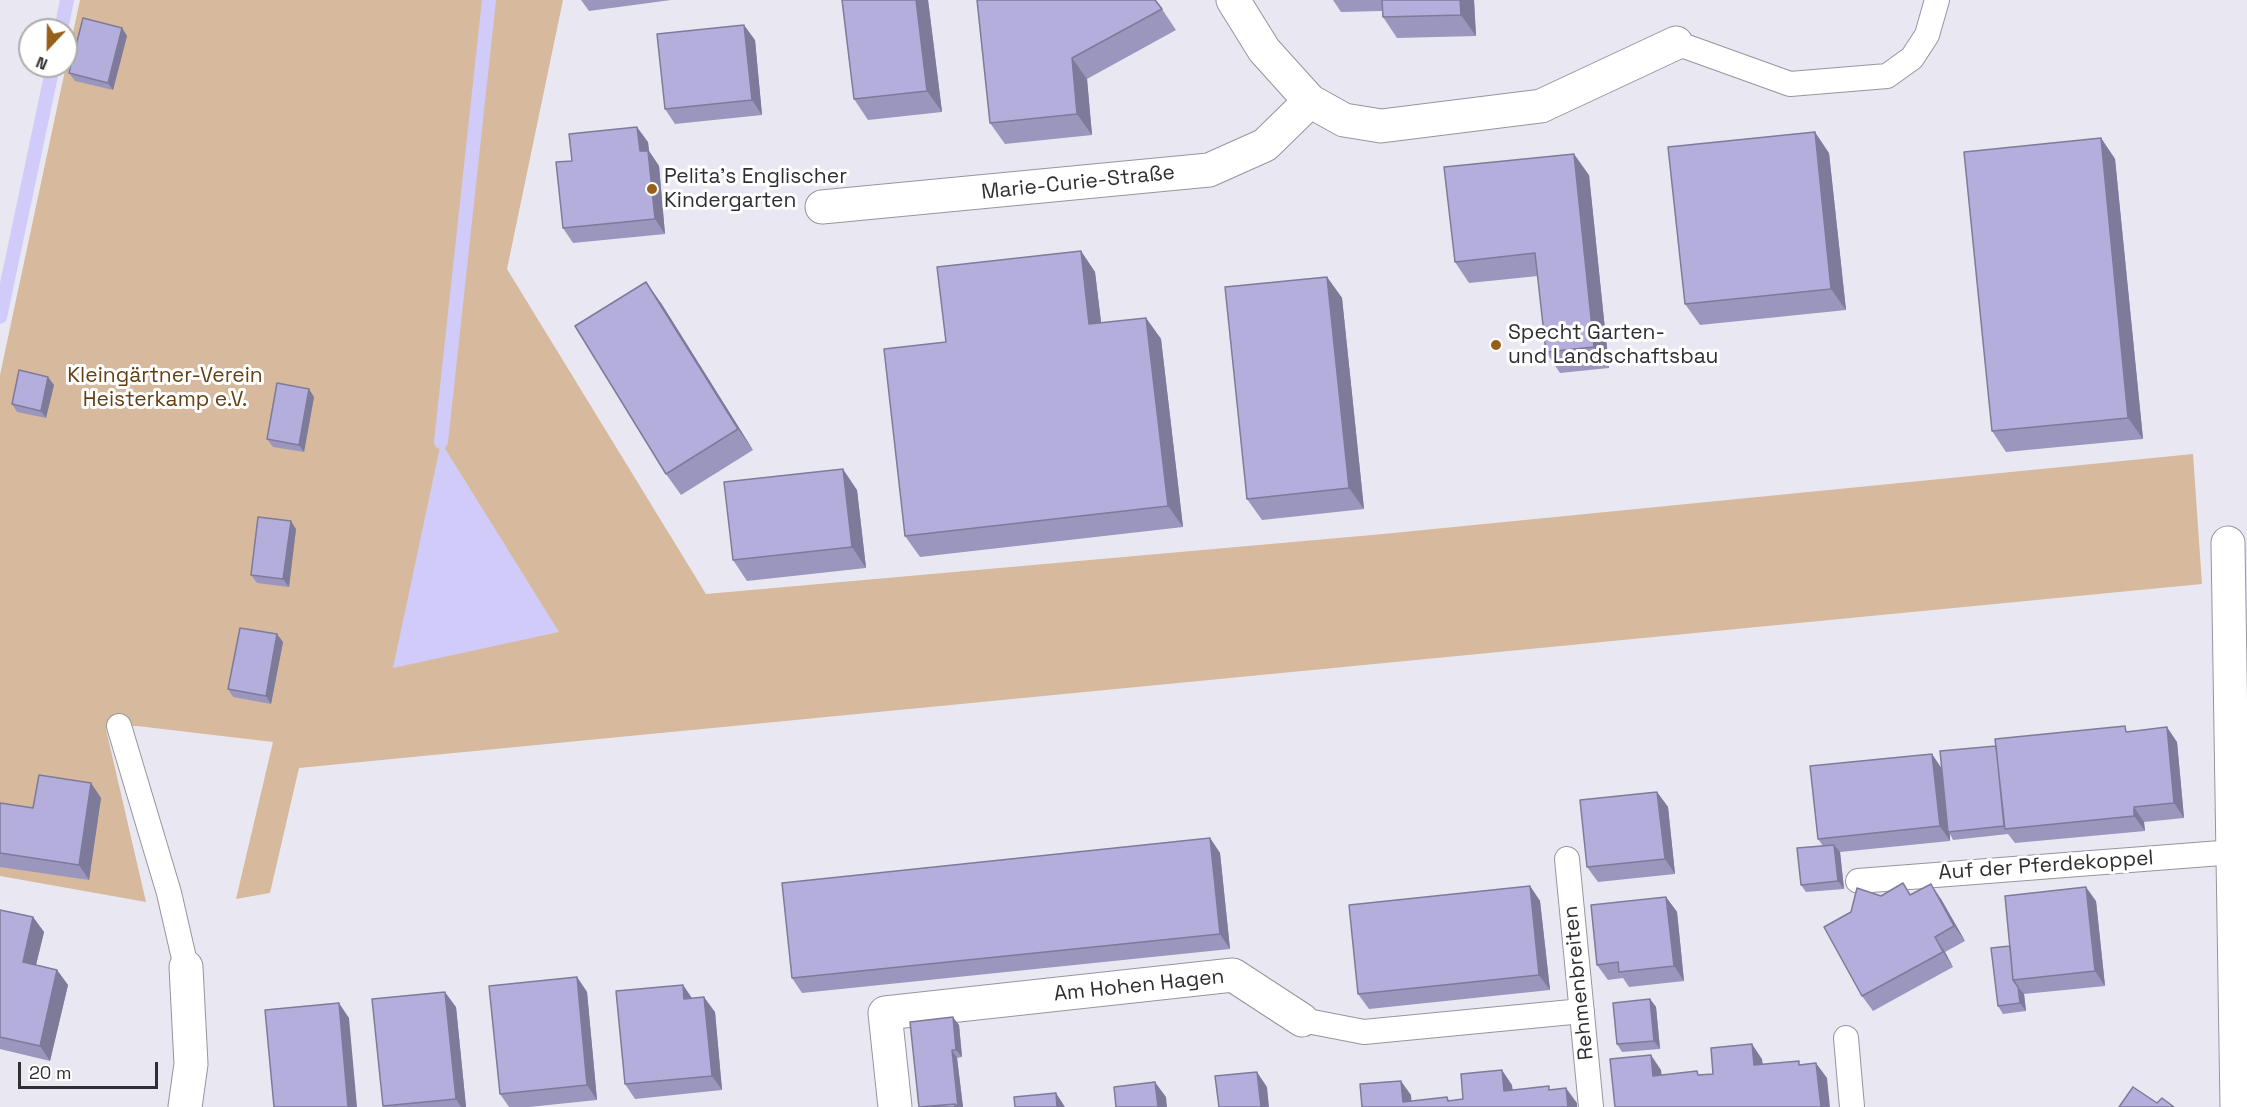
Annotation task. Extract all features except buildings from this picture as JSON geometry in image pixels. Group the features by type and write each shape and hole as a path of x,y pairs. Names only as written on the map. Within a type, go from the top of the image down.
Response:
{"street":[{"path":"1233,0 1264,50 1310,101 1344,120 1381,126 1541,106 1676,43"},
{"name":"Marie-Curie-Straße","path":"822,207 1209,170 1265,145 1310,101"},
{"path":"2228,543 2237,1107"},
{"path":"185,1107 191,1064 186,968"},
{"name":"Am Hohen Hagen","path":"895,1107 885,1013 1233,975 1302,1020"}],"lane":[{"path":"1676,43 1790,84 1887,76 1912,58 1927,35 1937,0"},
{"path":"119,726 169,893 186,968"},
{"name":"Auf der Pferdekoppel","path":"1858,881 2234,852"},
{"name":"Rehmenbreiten","path":"1567,859 1591,1107"},
{"name":"Am Hohen Hagen","path":"1302,1020 1364,1032 1582,1011"},
{"path":"1846,1038 1852,1107"}],"green space":[{"name":"Kleingärtner-Verein Heisterkamp e.V.","path":"80,0 563,0 507,269 706,594 1383,534 2193,454 2202,584 299,768 270,893 236,899 273,742 137,726 119,726 106,729 146,902 0,876 0,375 63,78 78,78 78,18 76,18"}],"shaded area":[{"path":"441,442 559,632 393,668"}],"waterway":[{"path":"63,18 67,0"},
{"path":"441,442 489,0"},
{"path":"0,317 50,78"}],"place":[{"name":"Pelita's Englischer Kindergarten","path":"652,189"},
{"name":"Specht Garten- und Landschaftsbau","path":"1496,345"}]}
